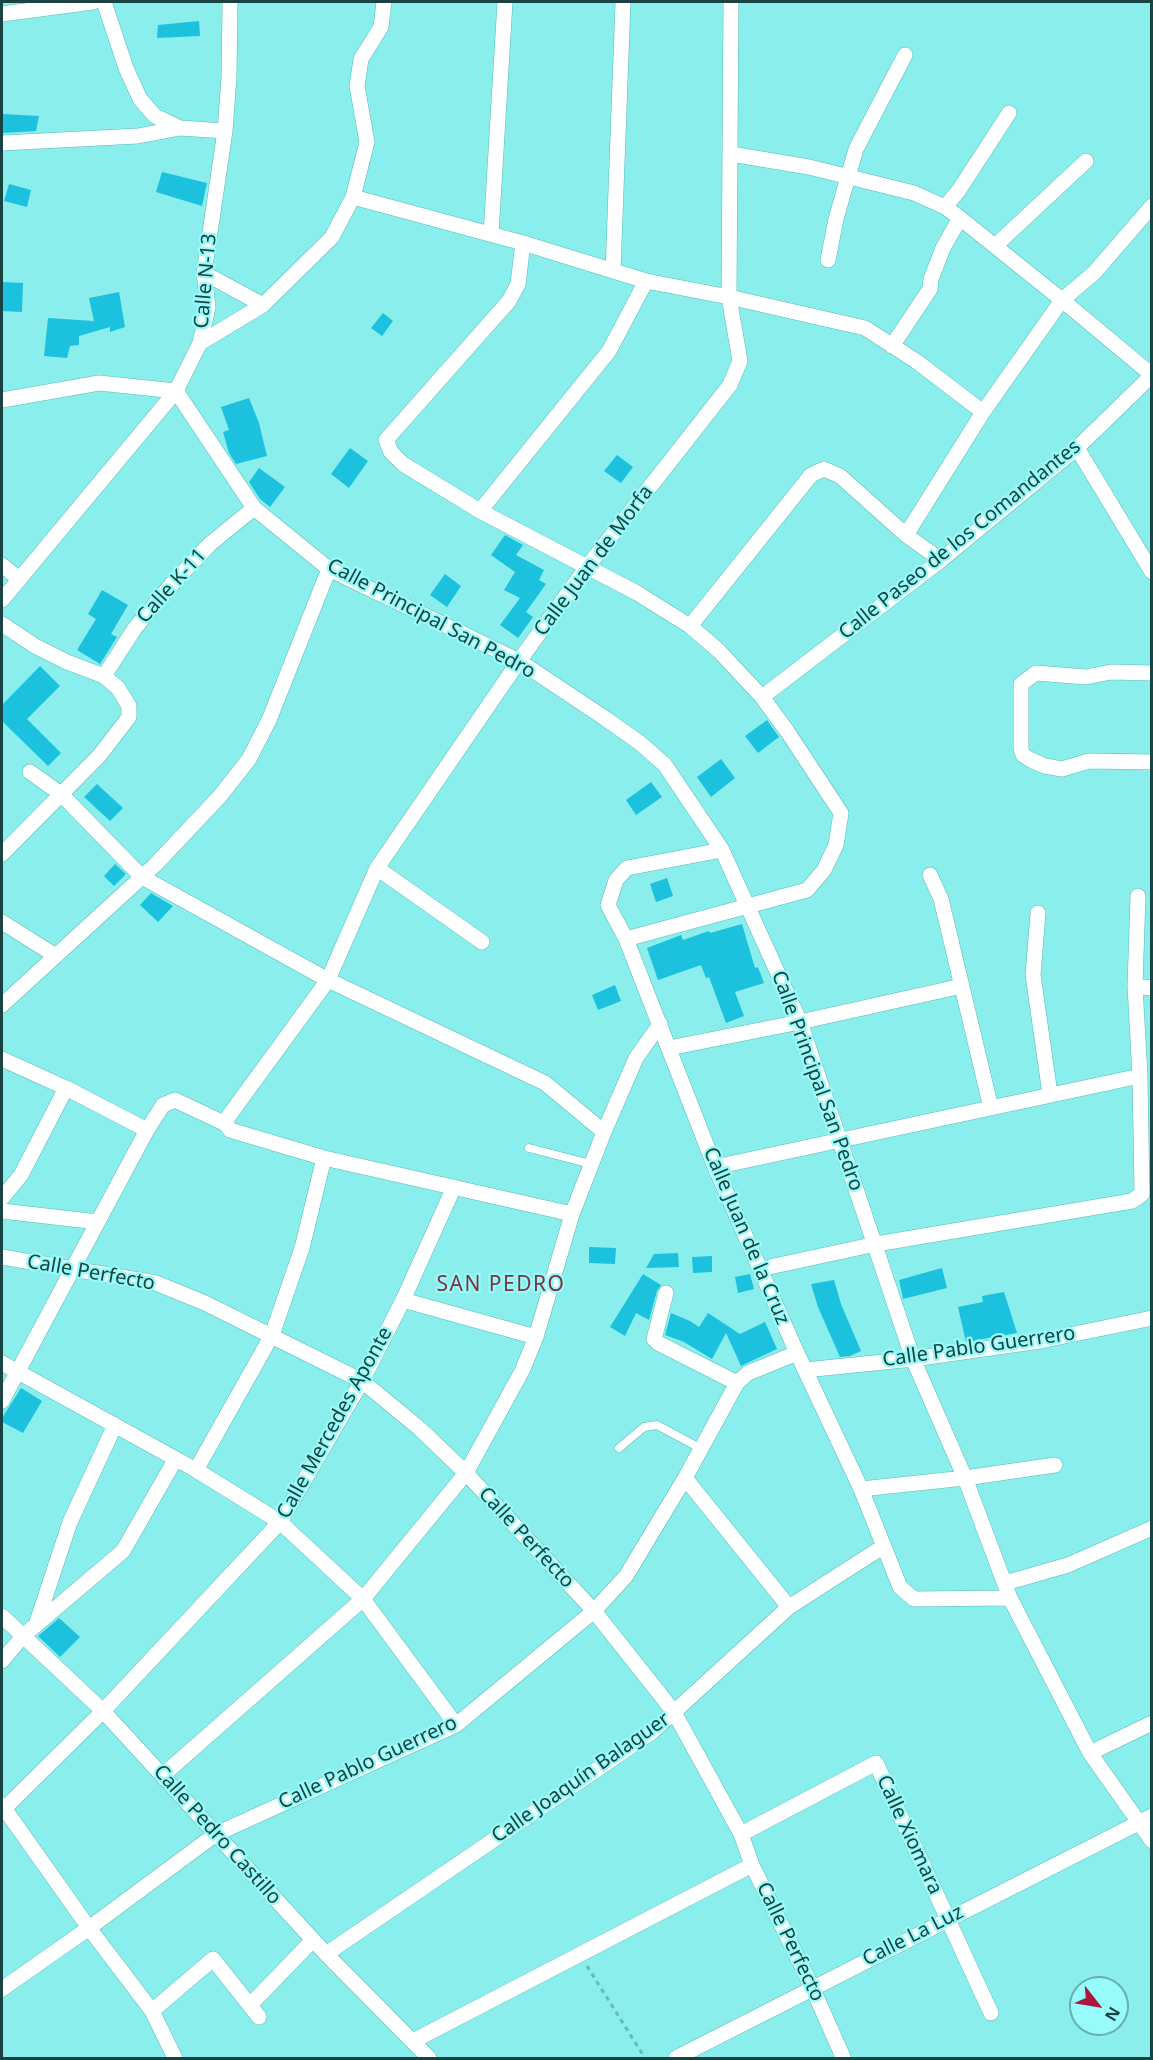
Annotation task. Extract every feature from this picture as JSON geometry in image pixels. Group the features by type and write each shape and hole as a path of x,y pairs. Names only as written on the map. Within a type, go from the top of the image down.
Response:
{"street":[{"path":"2,14 93,2"},
{"path":"104,2 126,68 140,99 155,116 180,128"},
{"name":"Calle N-13","path":"2,600 176,391 200,343 208,307 204,273 225,131 229,77 230,2"},
{"path":"200,343 263,305 332,237 353,197 367,142 357,86 361,59 381,27 384,2"},
{"path":"491,234 505,2"},
{"path":"613,271 623,2"},
{"name":"Calle Juan de Morfa","path":"228,1127 228,1117 328,980 377,868 586,567 730,385 740,361 729,297 731,2"},
{"path":"828,260 836,219 856,149 905,55"},
{"path":"945,207 959,190 1009,114"},
{"path":"2,143 138,136 180,128 225,131"},
{"path":"731,154 809,167 914,193 945,207 1152,375"},
{"path":"995,246 1086,160"},
{"path":"353,197 523,243 646,281 865,328 983,412"},
{"path":"906,535 983,412 1062,300 1094,273 1152,206"},
{"path":"892,346 930,289 931,279 943,248 960,218"},
{"path":"523,243 518,284 509,301 386,440 392,452 403,464 480,511 637,593 690,626 719,651 762,697 841,813 836,845 824,870 807,890 626,939"},
{"path":"204,273 263,305"},
{"path":"480,511 609,351 646,281"},
{"name":"Calle Paseo de los Comandantes","path":"762,697 941,560 1077,448 1152,375"},
{"path":"2,400 99,382 176,391"},
{"name":"Calle Principal San Pedro","path":"176,391 254,508 329,569 519,661 614,725 665,765 722,850 800,1022 913,1359 965,1478 1010,1598 1090,1753 1145,1818 1152,1840"},
{"path":"1077,448 1152,572"},
{"path":"690,626 811,475 824,469 840,476 906,535 941,560"},
{"name":"Calle K-11","path":"104,676 135,628 171,585 210,544 254,508"},
{"path":"2,565 19,579"},
{"path":"2,1005 142,877 220,796 249,759 269,720 329,569"},
{"path":"2,624 36,646 67,662 104,676 118,688 129,706 129,717 99,756 2,854"},
{"path":"1152,674 1111,672 1086,677 1036,673 1021,684 1021,749 1023,755 1030,760 1062,769 1089,761 1152,762"},
{"path":"30,772 61,794 142,877 328,980 545,1083 603,1132"},
{"name":"Calle Juan de la Cruz","path":"722,850 627,868 616,880 608,905 626,939 715,1167 797,1353 861,1489 900,1587 914,1599 1010,1598"},
{"path":"377,868 482,942"},
{"path":"930,875 941,899 991,1108"},
{"path":"760,1269 876,1244 1132,1201 1142,1194 1140,1076 1135,986 1138,896"},
{"path":"1038,913 1033,975 1050,1094"},
{"path":"2,922 56,956"},
{"path":"669,1048 962,986"},
{"path":"1135,986 1152,988"},
{"path":"163,1775 363,1599 466,1473 522,1371 536,1337 572,1214 603,1132 636,1058 660,1024"},
{"path":"2,1059 147,1130"},
{"path":"715,1167 1140,1076"},
{"path":"2,1198 21,1175 66,1089"},
{"path":"2,1401 147,1130 163,1105 175,1100 228,1127 324,1158 572,1214"},
{"path":"196,1470 272,1335 302,1248 324,1158"},
{"name":"Calle Mercedes Aponte","path":"3,1808 103,1711 280,1522 362,1381 403,1300 454,1187"},
{"path":"2,1211 98,1222"},
{"name":"Calle Perfecto","path":"2,1257 156,1283 206,1303 362,1381 419,1428 466,1473 594,1611 674,1712 741,1834 752,1864 843,2056"},
{"path":"666,1293 654,1339 736,1383"},
{"path":"403,1300 536,1337"},
{"name":"Calle Pablo Guerrero","path":"805,1370 913,1359 1040,1341 1152,1318"},
{"name":"Calle Pablo Guerrero","path":"2,1989 216,1834 456,1725 594,1611 626,1576 685,1478 736,1383 748,1373 797,1353"},
{"path":"2,1363 196,1470 280,1522 363,1599 456,1725"},
{"path":"36,1625 70,1522 115,1425"},
{"path":"2,1661 23,1636 123,1551 175,1460"},
{"path":"861,1489 965,1478 1055,1465"},
{"path":"685,1478 789,1607"},
{"path":"1005,1583 1068,1565 1152,1528"},
{"name":"Calle Joaquín Balaguer","path":"326,1954 652,1732 789,1607 884,1546"},
{"name":"Calle Pedro Castillo","path":"2,1616 103,1711 326,1954 429,2058"},
{"path":"1090,1753 1152,1723"},
{"name":"Calle Xiomara","path":"741,1834 876,1763 991,2013"},
{"path":"3,1808 152,2011 175,2058"},
{"name":"Calle La Luz","path":"676,2058 1145,1818"},
{"path":"413,2041 752,1864"},
{"path":"152,2011 213,1959 255,2011 313,1940"}],"lane":[{"path":"529,1148 591,1164"},
{"path":"619,1448 644,1427 657,1425 700,1448"}],"path":[{"path":"580,1954 645,2058"}],"building":[{"path":"199,21 200,36 157,38 158,25"},
{"path":"2,114 39,116 36,131 2,133"},
{"path":"162,172 207,183 202,206 156,192"},
{"path":"9,184 31,190 27,207 4,201"},
{"path":"2,282 23,283 22,312 2,311"},
{"path":"119,292 125,327 110,332 110,327 79,336 79,345 70,346 67,358 44,356 48,318 94,321 89,298"},
{"path":"383,313 393,321 382,336 371,328"},
{"path":"249,398 259,423 267,456 236,464 229,453 223,432 229,430 221,407"},
{"path":"350,448 368,461 349,488 331,474"},
{"path":"617,455 633,467 621,483 604,471"},
{"path":"259,468 285,487 270,507 260,499 249,482"},
{"path":"505,535 523,545 516,555 544,570 539,580 546,584 526,612 533,617 518,638 500,625 520,598 504,590 515,572 491,555"},
{"path":"445,574 461,586 447,607 430,595"},
{"path":"102,590 128,605 111,634 117,637 100,664 77,650 96,619 88,614"},
{"path":"40,666 60,686 27,719 61,753 48,766 2,721 2,705"},
{"path":"767,720 779,737 758,753 745,736"},
{"path":"721,759 735,778 711,797 697,777"},
{"path":"651,782 662,797 636,815 626,800"},
{"path":"97,784 123,808 110,821 84,797"},
{"path":"115,864 126,874 114,886 104,876"},
{"path":"667,878 673,896 656,902 650,884"},
{"path":"151,893 173,906 158,922 140,905"},
{"path":"742,924 755,968 758,967 764,983 735,992 744,1016 726,1023 709,977 706,978 701,965 658,980 647,948 681,935 683,940 709,931 710,933"},
{"path":"615,985 621,1001 598,1010 592,995"},
{"path":"589,1247 616,1248 615,1264 589,1263"},
{"path":"678,1253 679,1267 646,1268 654,1254"},
{"path":"712,1256 712,1272 693,1273 692,1257"},
{"path":"942,1268 947,1288 903,1299 899,1280"},
{"path":"643,1274 661,1285 657,1291 649,1320 636,1313 625,1336 610,1327"},
{"path":"750,1274 754,1289 738,1293 735,1277"},
{"path":"834,1280 841,1304 861,1351 850,1356 840,1357 818,1307 811,1284"},
{"path":"1004,1292 1017,1333 966,1342 958,1307 983,1302 982,1296"},
{"path":"671,1313 699,1327 708,1313 740,1334 765,1322 777,1349 741,1366 726,1333 712,1359 684,1342 665,1335"},
{"path":"21,1388 42,1401 23,1433 2,1422 2,1418"},
{"path":"59,1618 80,1637 60,1657 38,1636"}],"district":[{"name":"SAN PEDRO","path":"501,1285"}]}
